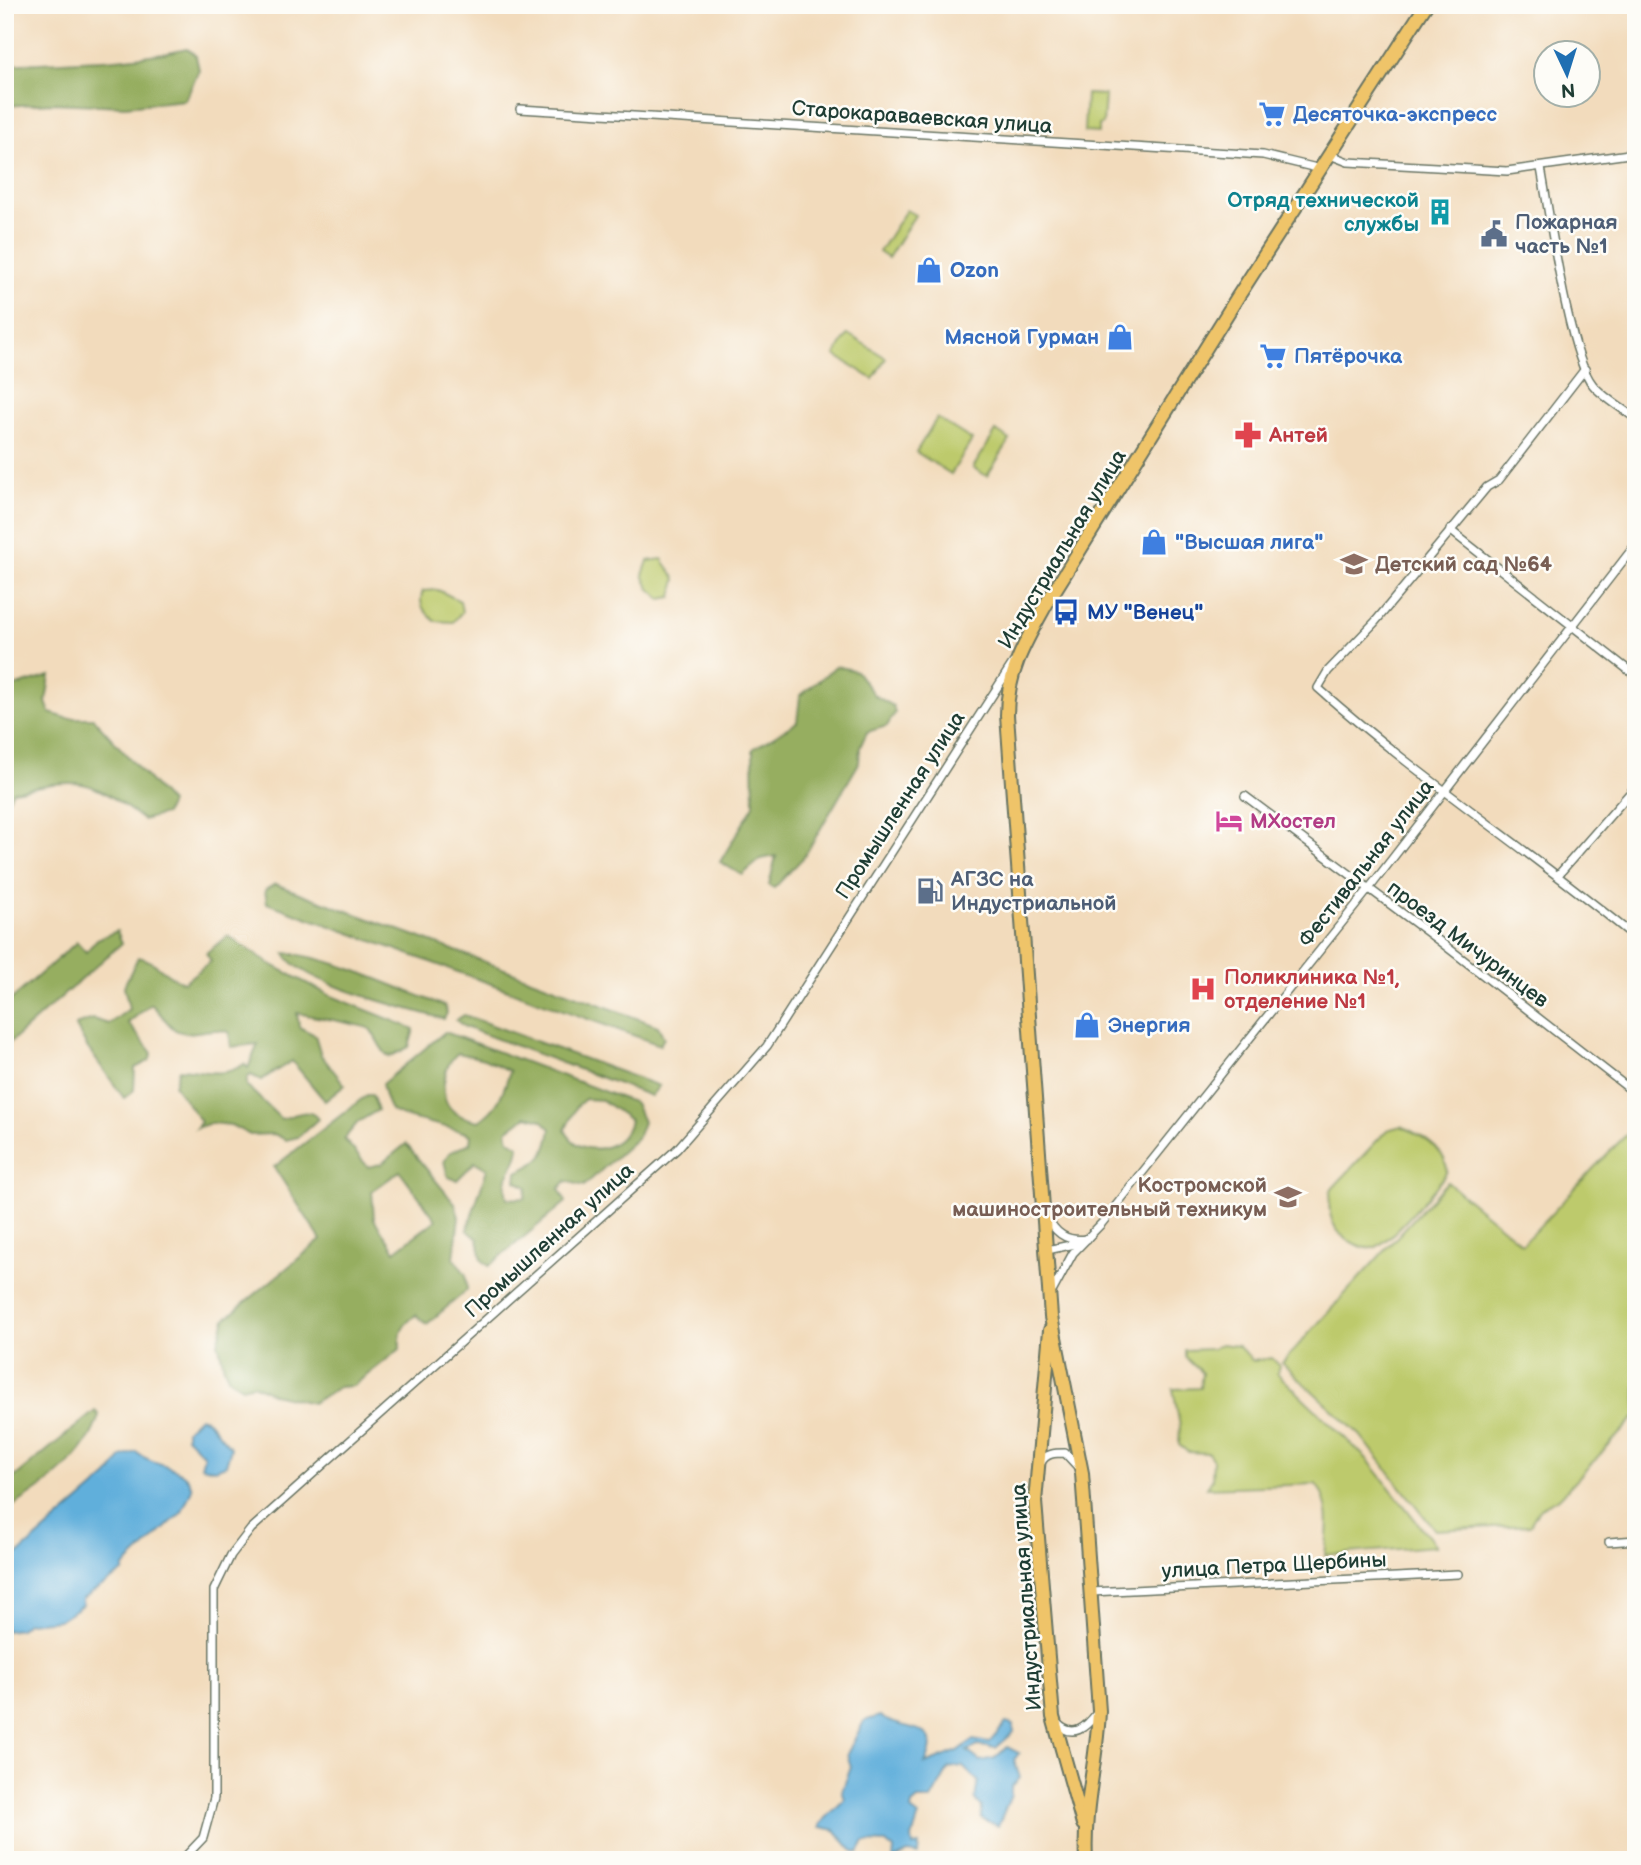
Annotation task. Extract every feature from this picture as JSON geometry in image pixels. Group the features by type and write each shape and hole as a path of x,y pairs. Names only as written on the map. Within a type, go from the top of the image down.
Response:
{"highway":[{"name":"Индустриальная улица","path":"1084,1828 1053,1717 1035,1502 1051,1304 1007,715 1008,685 1023,647 1048,601 1426,5"},
{"name":"Индустриальная улица","path":"1051,1317 1082,1473 1099,1711 1084,1828 1086,1860"}],"street":[{"name":"Старокараваевская улица","path":"520,109 1263,155 1321,169"},
{"path":"1330,155 1348,162 1507,171 1541,169 1636,153"},
{"path":"1541,169 1573,335 1585,369 1592,384 1636,419"},
{"path":"1585,369 1499,480 1487,487 1375,622 1328,671 1318,688 1445,791 1559,874 1636,938"},
{"path":"1451,530 1636,676"},
{"name":"Фестивальная улица","path":"1051,1304 1055,1284 1063,1268 1368,890 1636,544"},
{"name":"Промышленная улица","path":"182,1860 202,1838 214,1798 214,1590 231,1555 251,1529 677,1149 725,1098 767,1046 1023,647"},
{"path":"1559,874 1636,786"},
{"name":"проезд Мичуринцев","path":"1245,796 1438,940 1636,1094"},
{"path":"1044,1210 1058,1233 1077,1240 1088,1239"},
{"path":"1047,1250 1061,1250 1088,1239"},
{"path":"1037,1472 1044,1457 1054,1453 1065,1454 1074,1460 1082,1473"},
{"path":"1609,1542 1636,1540"},
{"name":"улица Петра Щербины","path":"1091,1592 1458,1574"},
{"path":"1053,1717 1063,1730 1074,1732 1083,1729 1099,1711"}],"green space":[{"path":"187,48 196,56 199,70 185,100 125,106 52,103 5,106 5,65 119,59"},
{"path":"1086,94 1105,95 1103,124 1099,125 1099,133 1084,132"},
{"path":"906,210 915,215 888,258 879,252"},
{"path":"848,334 886,358 873,379 835,355"},
{"path":"937,418 972,440 951,474 916,452"},
{"path":"996,431 1010,440 987,476 973,468"},
{"path":"662,559 676,579 672,597 661,599 649,588 643,575 648,561"},
{"path":"438,590 460,601 462,612 453,622 435,621 423,608 423,591"},
{"path":"836,666 856,671 874,695 893,706 895,713 887,726 867,732 860,747 859,763 804,857 774,888 769,885 776,856 761,859 742,875 720,862 754,805 753,749 797,722 800,696"},
{"path":"50,676 46,702 50,713 66,718 93,718 170,803 165,814 143,820 95,788 69,783 13,791 5,805 5,697 13,687"},
{"path":"275,884 658,1026 664,1038 660,1045 267,903 265,890"},
{"path":"117,931 122,943 5,1047 5,1005 77,942 86,952 97,939"},
{"path":"228,936 270,964 329,995 414,1029 409,1047 389,1057 366,1027 297,1013 299,1027 315,1035 321,1055 345,1085 325,1101 292,1061 261,1080 251,1075 247,1078 247,1086 281,1119 306,1112 318,1119 298,1137 286,1140 274,1134 250,1135 231,1125 211,1123 196,1128 201,1122 174,1085 179,1069 220,1072 236,1069 244,1064 248,1068 258,1044 231,1047 229,1032 222,1030 180,1032 151,1004 128,1023 152,1053 149,1061 135,1068 134,1090 124,1098 87,1047 75,1025 93,1019 109,1024 129,1009 124,986 138,957 151,961 184,982 211,961 206,953"},
{"path":"285,953 324,961 366,975 445,1006 447,1013 444,1019 382,1002 332,984 310,975 294,964"},
{"path":"464,1015 659,1086 651,1096 465,1027 456,1020"},
{"path":"445,1032 635,1103 643,1122 637,1138 584,1186 566,1181 559,1189 566,1202 489,1266 482,1260 478,1239 467,1230 487,1169 475,1162 457,1180 448,1177 444,1161 449,1153 470,1143 471,1135 395,1113 388,1104 382,1084","holes":["458,1053 484,1059 510,1071 499,1099 492,1110 479,1121 463,1117 451,1109 445,1098 444,1082 447,1070","585,1099 602,1100 630,1120 626,1131 610,1145 600,1148 580,1146 565,1130 577,1106","527,1116 542,1120 551,1129 542,1157 517,1172 516,1181 527,1187 525,1198 507,1199 506,1182 519,1146 509,1140 507,1130"]},
{"path":"367,1095 372,1095 378,1110 358,1122 344,1139 368,1167 381,1164 406,1144 455,1204 459,1217 454,1258 466,1275 467,1290 427,1324 416,1315 411,1319 402,1329 400,1349 353,1386 339,1387 312,1403 273,1394 253,1384 242,1387 229,1379 218,1342 225,1319 321,1240 274,1167","holes":["400,1171 436,1220 395,1251 374,1219 372,1191"]},
{"path":"1401,1126 1437,1149 1446,1163 1447,1171 1425,1200 1392,1234 1376,1247 1363,1247 1347,1240 1332,1222 1329,1207 1331,1190 1387,1130"},
{"path":"1636,1126 1636,1416 1560,1497 1539,1509 1530,1525 1435,1530 1360,1435 1282,1363 1447,1182 1522,1244"},
{"path":"1221,1344 1238,1346 1253,1361 1272,1358 1279,1365 1277,1373 1367,1459 1436,1546 1325,1555 1327,1509 1316,1484 1207,1488 1212,1480 1213,1460 1208,1453 1188,1452 1179,1445 1180,1426 1173,1389 1200,1388 1202,1373 1185,1357 1185,1350 1212,1349"},
{"path":"95,1411 99,1415 93,1431 74,1458 48,1482 5,1511 5,1485"}],"water":[{"path":"199,1417 206,1419 231,1448 226,1465 215,1469 201,1466 204,1455 186,1437 186,1430"},
{"path":"136,1452 176,1470 189,1481 192,1489 182,1512 124,1567 123,1572 82,1599 82,1605 59,1620 27,1623 20,1629 5,1631 5,1569 17,1555 108,1476 122,1457"},
{"path":"880,1716 925,1734 930,1740 930,1750 925,1764 958,1751 973,1740 989,1743 1006,1723 1013,1725 1014,1732 996,1748 978,1746 967,1751 980,1761 995,1758 1007,1747 1019,1753 1014,1760 1020,1778 1011,1787 1011,1795 998,1826 981,1818 982,1807 975,1799 978,1781 962,1766 949,1768 931,1800 918,1800 912,1805 911,1810 919,1816 912,1838 913,1846 919,1845 918,1855 908,1853 893,1860 894,1850 886,1843 864,1842 858,1853 852,1850 835,1830 820,1827 845,1799 842,1791 851,1767 847,1754 864,1721"}],"place":[{"name":"Десяточка-экспресс","path":"1272,114"},
{"name":"Отряд технической службы","path":"1440,212"},
{"name":"Пожарная часть №1","path":"1494,234"},
{"name":"Ozon","path":"929,270"},
{"name":"Мясной Гурман","path":"1120,337"},
{"name":"Пятёрочка","path":"1273,356"},
{"name":"Антей","path":"1248,435"},
{"name":"\"Высшая лига\"","path":"1154,542"},
{"name":"Детский сад №64","path":"1354,564"},
{"name":"МУ \"Венец\"","path":"1066,612"},
{"name":"МХостел","path":"1229,821"},
{"name":"АГЗС на Индустриальной","path":"930,891"},
{"name":"Поликлиника №1, отделение №1","path":"1203,989"},
{"name":"Энергия","path":"1087,1025"},
{"name":"Костромской машиностроительный техникум","path":"1288,1197"}]}
